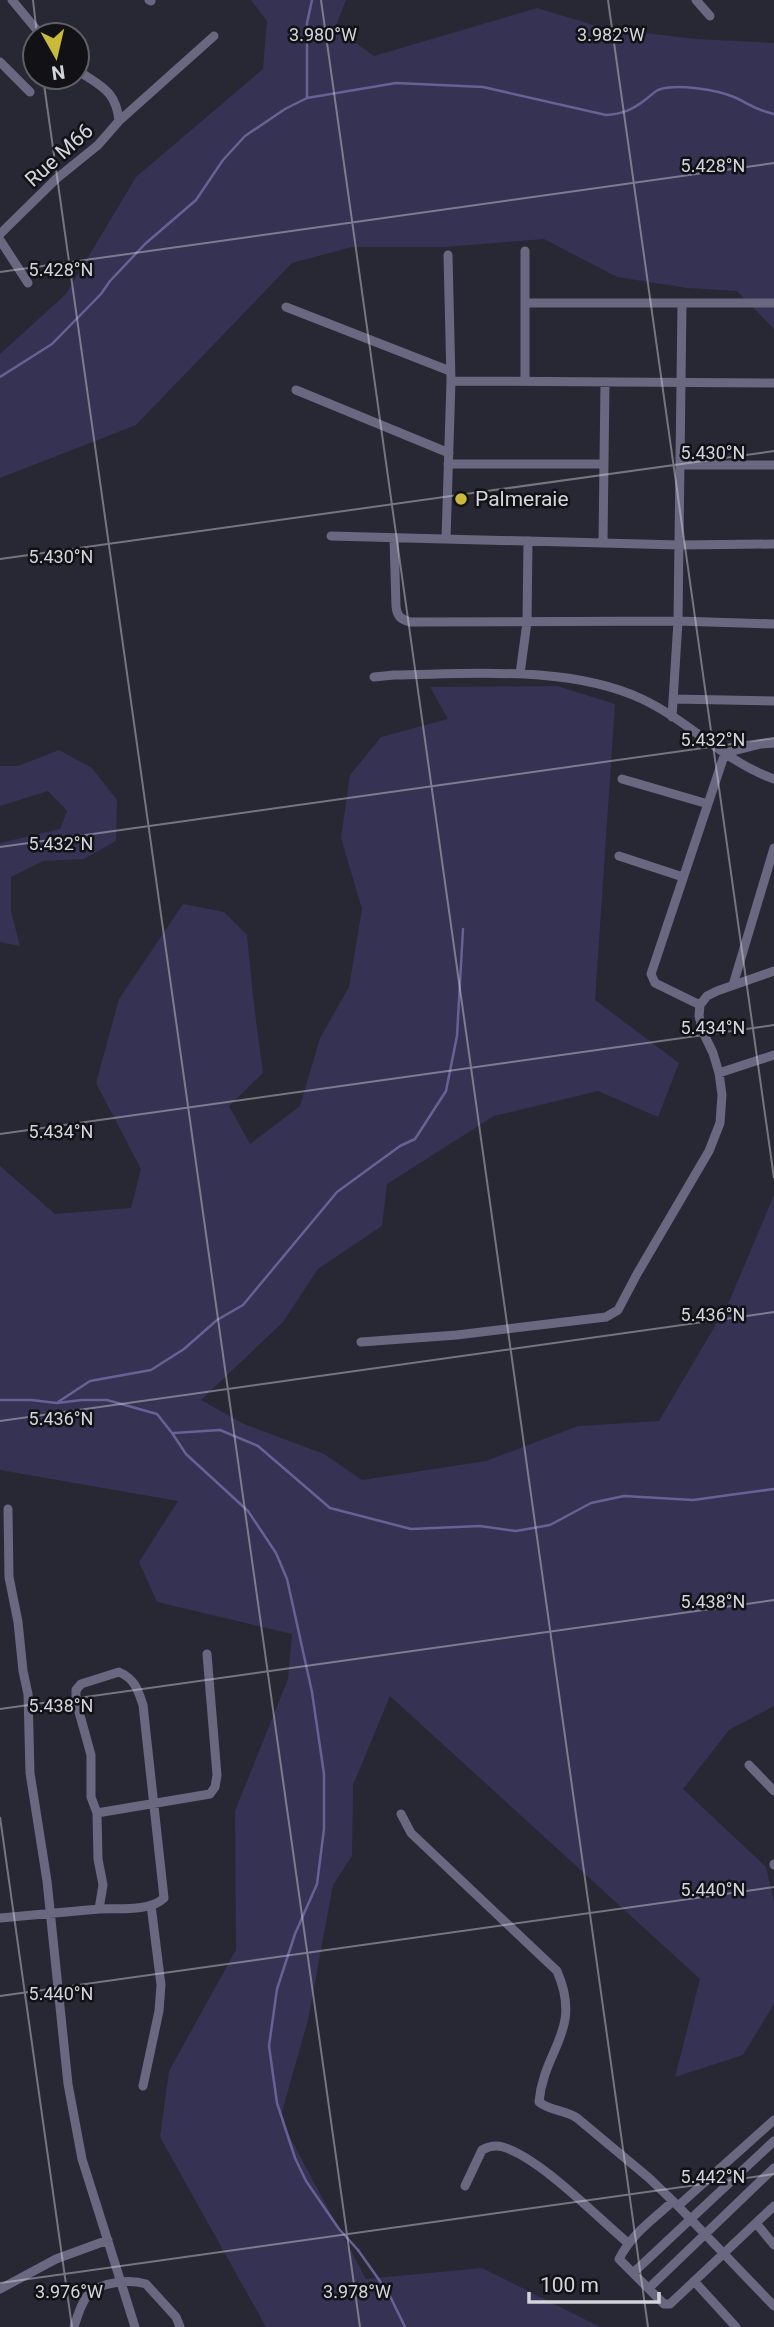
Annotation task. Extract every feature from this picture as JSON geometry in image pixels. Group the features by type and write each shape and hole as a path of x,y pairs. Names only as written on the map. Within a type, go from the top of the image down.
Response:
{"street":[{"path":"12,0 29,21"},
{"path":"696,0 710,16"},
{"path":"118,121 214,36"},
{"path":"0,62 30,92"},
{"name":"Rue M66","path":"0,234 57,179 98,145 118,121 117,105 109,91 91,79"},
{"path":"0,240 28,283"},
{"path":"525,381 526,251"},
{"path":"446,539 451,376 449,255"},
{"path":"526,303 774,303"},
{"path":"672,716 678,621 682,303"},
{"path":"286,307 451,376 525,381 774,383"},
{"path":"603,543 605,382"},
{"path":"296,390 449,453"},
{"path":"448,464 604,464"},
{"path":"680,465 774,465"},
{"path":"331,536 679,545 774,544"},
{"path":"394,538 397,615 410,622 678,621 774,624"},
{"path":"520,674 527,622 528,541"},
{"path":"374,677 520,674 599,682 642,699 761,775 774,779"},
{"path":"673,699 774,701"},
{"path":"725,753 774,743"},
{"path":"700,1005 655,983 651,974 725,753"},
{"path":"622,779 708,804"},
{"path":"733,985 774,848"},
{"path":"618,856 683,877"},
{"path":"361,1342 457,1335 606,1317 618,1310 709,1151 720,1123 722,1109 719,1073 703,1032 699,1016 700,1005 707,996 774,971"},
{"path":"719,1073 774,1055"},
{"path":"8,1509 9,1577 28,1694 27,1739 30,1773 50,1912 68,2084 78,2141 135,2327"},
{"path":"97,1813 210,1794 215,1787 217,1775 207,1654"},
{"path":"0,1918 151,1905 158,1904 164,1898 143,1705 138,1687 128,1676 119,1672 80,1684 76,1690 76,1701 91,1755 91,1797 97,1813 98,1859 103,1885 99,1909"},
{"path":"749,1765 774,1791"},
{"path":"401,1814 411,1833 557,1971 566,1997 566,2016 563,2034 547,2069 539,2102 543,2106 578,2118 649,2178 774,2306"},
{"path":"143,2085 159,2011 161,1985 151,1905"},
{"path":"774,2120 675,2204 657,2213 628,2243 619,2259 664,2304 670,2304 774,2206"},
{"path":"633,2273 774,2141"},
{"path":"466,2186 482,2150 488,2147 503,2147 541,2168 628,2243"},
{"path":"649,2288 774,2168"},
{"path":"756,2223 774,2245"},
{"path":"0,2289 56,2259 108,2240"},
{"path":"74,2327 89,2294 122,2281 146,2284 176,2317 180,2327"},
{"path":"694,2281 736,2327"}],"shaded area":[{"path":"251,0 346,0 335,28 374,56 537,8 603,28 696,39 774,43 774,329 737,291 687,288 617,277 544,239 445,247 352,247 292,263 136,425 0,478 0,354 66,294 136,177 263,69 267,21"},
{"path":"557,686 615,704 595,1000 679,1063 658,1117 598,1091 494,1116 387,1184 382,1226 318,1269 283,1322 201,1400 244,1424 324,1454 362,1480 486,1461 578,1426 659,1421 729,1302 774,1195 774,1706 729,1730 683,1789 766,1867 774,1902 774,2004 743,2055 675,2077 700,1979 390,1696 353,1785 352,1856 333,1885 308,2020 280,2119 366,2279 482,2268 600,2327 266,2327 160,2137 169,2071 236,1950 235,1811 288,1679 292,1634 157,1602 139,1562 178,1501 0,1470 0,1166 55,1214 131,1208 141,1169 96,1083 119,999 183,904 224,912 247,935 263,1073 229,1106 250,1144 300,1106 320,1038 349,987 362,909 341,838 350,775 381,737 448,719 430,687"},
{"path":"59,750 92,768 117,800 116,841 84,859 43,861 11,877 11,911 20,946 0,942 0,843 60,829 67,811 48,791 0,806 0,766 18,766"}],"waterway":[{"path":"307,98 307,23 312,0"},
{"path":"0,377 52,344 145,244 196,200 223,160 245,136 285,109 307,98 396,83 483,87 606,115 631,109 658,90 685,87 727,94 774,114"},
{"path":"58,1402 90,1381 151,1370 184,1349 217,1320 243,1305 337,1192 400,1146 415,1139 446,1091 457,1036 463,929"},
{"path":"0,1400 57,1403 107,1400 157,1414 186,1454 248,1511 276,1553 287,1579 312,1692 324,1774 324,1829 317,1884 295,1934 277,1989 269,2046 277,2103 295,2158 306,2181 389,2294 405,2327"},
{"path":"174,1433 220,1430 258,1446 330,1508 411,1529 480,1526 516,1531 550,1525 591,1503 624,1496 693,1500 774,1489"}],"place":[{"name":"Palmeraie","path":"461,499"}]}
